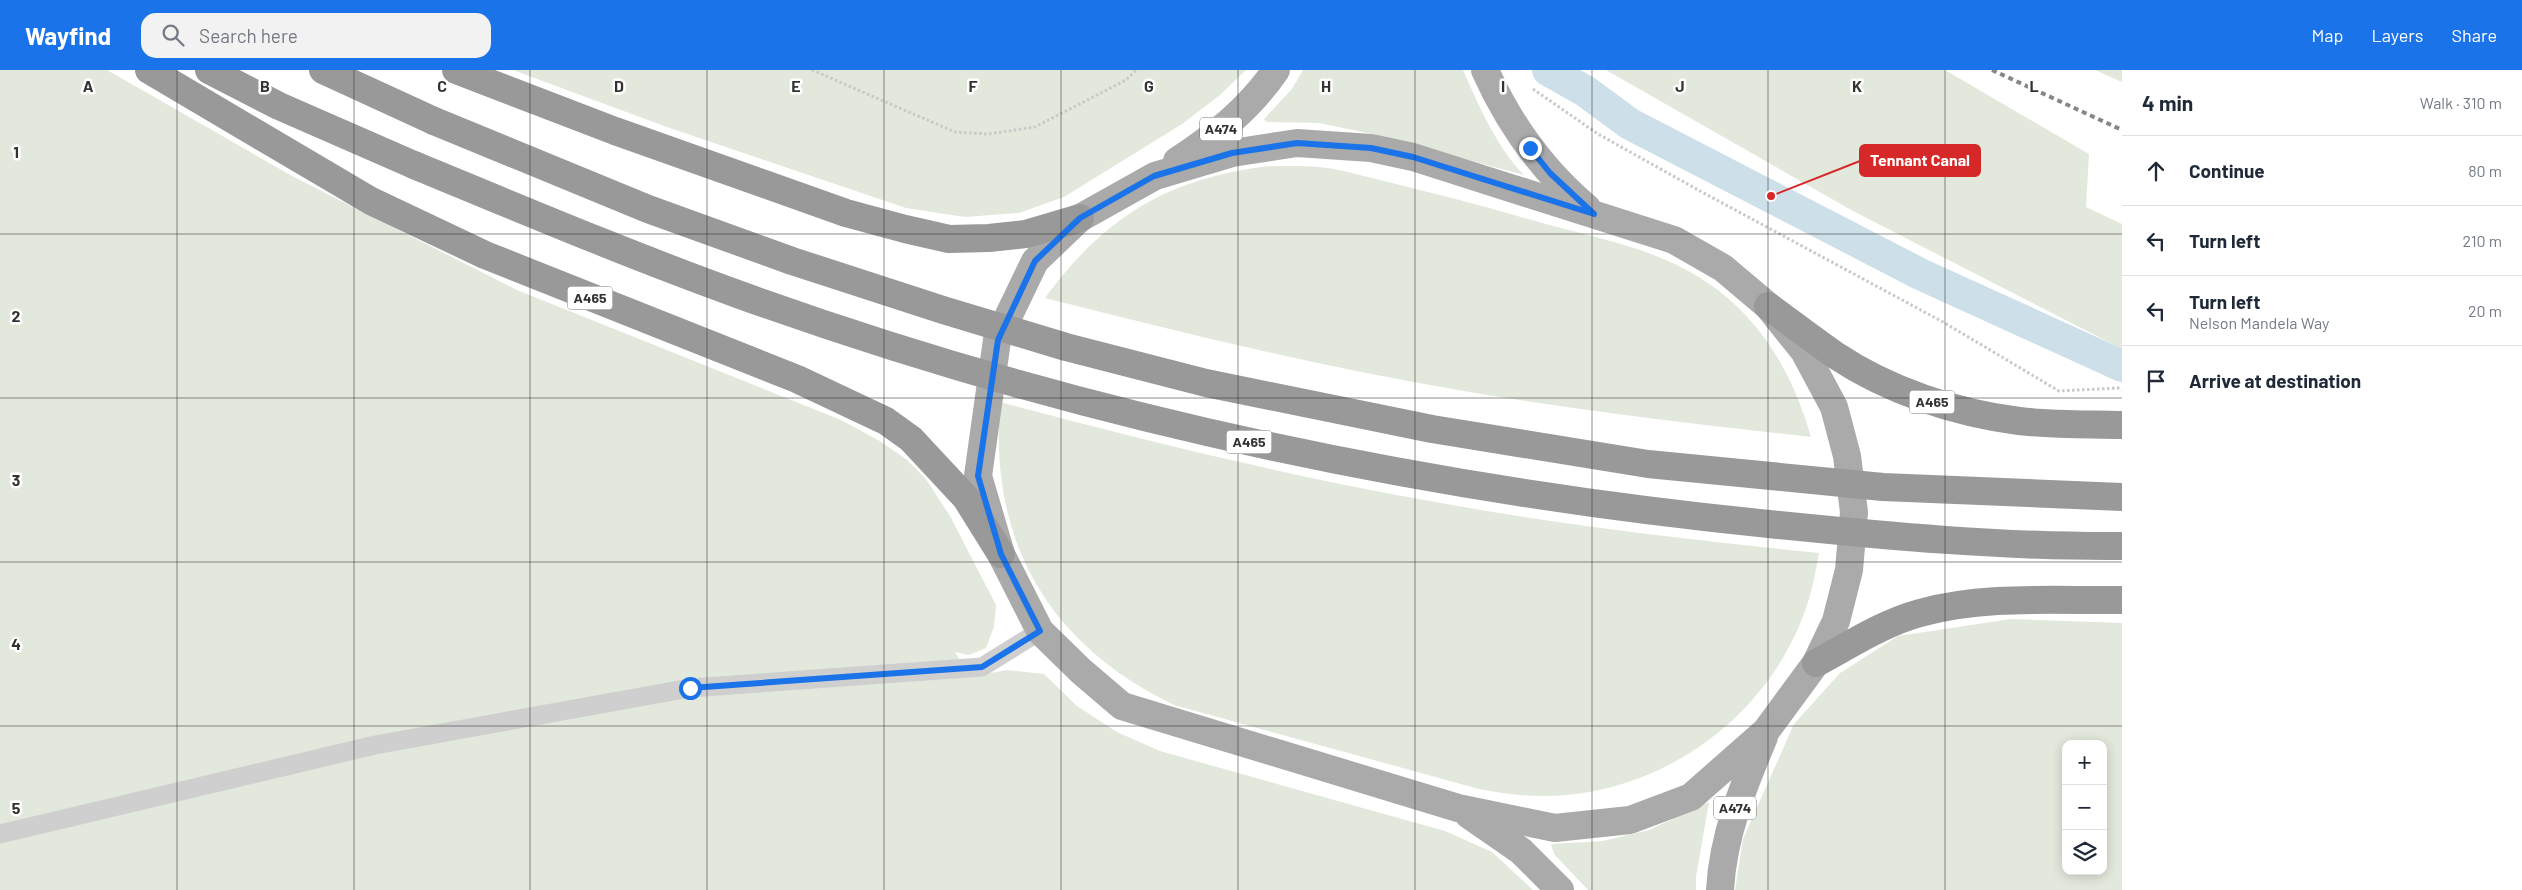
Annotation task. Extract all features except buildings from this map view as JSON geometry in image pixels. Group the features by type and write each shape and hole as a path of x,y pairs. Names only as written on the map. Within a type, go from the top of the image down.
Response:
{"highway":[{"name":"A465","path":"149,70 371,201 476,251 797,379 850,402 886,421 911,439 966,498 1001,554"},
{"name":"A465","path":"209,70 279,106 414,164 599,242 745,297 934,359 1192,430 1430,479 1641,512 1887,536 2122,546"},
{"path":"323,70 434,121 648,208 792,261 991,324 1206,383 1432,429 1648,464 1884,486 2122,498"},
{"path":"456,70 846,213 905,230 949,239 989,238 1026,234 1080,218"},
{"name":"A465","path":"1768,306 1836,356 1881,380 1930,402 1982,415 2021,421 2122,425"},
{"path":"1816,663 1881,628 1919,613 1962,605 2007,602 2122,600"}],"main road":[{"name":"A474","path":"1154,176 1206,142 1246,107 1276,70"},
{"path":"1486,73 1512,123 1530,148 1550,173 1594,214"},
{"path":"1297,143 1371,148 1413,157 1674,240 1723,268 1768,306 1804,351 1834,406 1847,456 1854,512 1849,570 1836,621 1816,663 1766,731 1691,797 1630,820 1555,828 1458,808 1122,706 1081,671 1040,631 1001,554 978,476 998,340 1035,261 1080,218 1154,176 1232,153 1297,143"},
{"name":"A474","path":"1720,890 1721,864 1737,800 1766,731"},
{"path":"1458,808 1521,851 1560,890"}],"lane":[{"path":"0,834 376,745 690,688 982,667 1040,631"}],"path":[{"path":"812,70 955,132 988,134 1035,127 1126,80 1136,70"},
{"path":"1533,89 1598,134 1700,192 1944,322 2059,391 2118,388 2122,390"}],"shaded area":[{"path":"0,70 107,70 292,176 517,290 841,420 880,441 907,460 926,479 950,516 996,605 994,627 986,648 969,655 955,652 970,677 1007,670 1044,674 1077,706 1117,732 1160,751 1445,831 1492,852 1533,890 0,890"},
{"path":"513,70 1246,70 1220,95 1182,124 1064,197 1019,213 965,217 906,208 664,126"},
{"path":"1303,70 1463,70 1497,139 1524,175 1372,134 1319,123 1267,122 1264,119 1292,89"},
{"path":"1606,70 1945,70 2089,154 2086,207 2122,224 2122,349 1853,211"},
{"path":"2095,70 2122,70 2122,82"},
{"path":"1269,166 1318,167 1357,174 1606,240 1647,253 1687,270 1725,296 1743,312 1758,330 1772,349 1795,391 1811,437 1590,410 1406,381 1251,348 1045,298 1091,244 1116,223 1142,206 1170,191 1200,180"},
{"path":"1000,402 1219,457 1385,493 1582,526 1819,553 1814,578 1802,619 1784,656 1760,691 1732,721 1700,746 1664,767 1625,783 1585,793 1535,796 1479,789 1174,705 1130,680 1092,652 1061,619 1036,583 1017,543 1005,500 999,453"},
{"path":"2011,619 2122,623 2122,890 1735,890 1743,839 1794,724 1840,673 1898,636"},
{"path":"1709,802 1696,877 1696,890 1588,890 1554,854 1551,844 1603,841 1649,830"}],"waterway":[{"path":"1548,70 1585,91 1630,124 1920,274 2122,366"}],"railway":[{"path":"1992,70 2122,130"}],"place":[{"name":"Tennant Canal","path":"1771,196"}],"route":[{"path":"690,688 982,667 1040,631 1001,554 978,476 998,340 1035,261 1080,218 1154,176 1232,153 1297,143 1371,148 1413,157 1594,214 1570,194 1530,148"}]}
